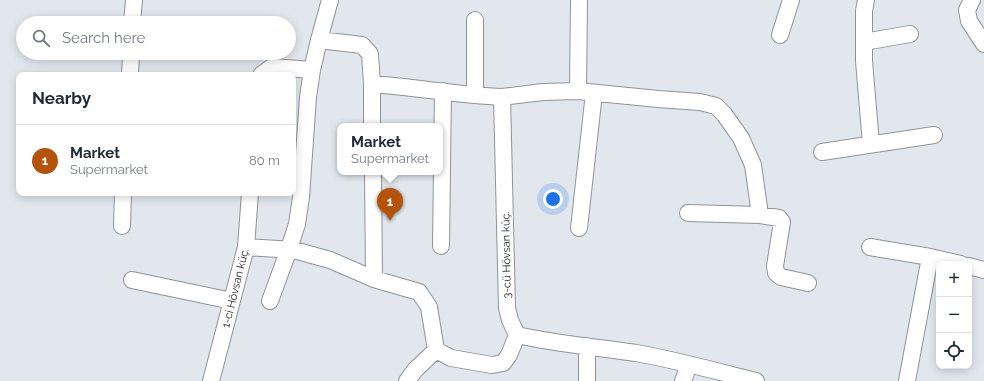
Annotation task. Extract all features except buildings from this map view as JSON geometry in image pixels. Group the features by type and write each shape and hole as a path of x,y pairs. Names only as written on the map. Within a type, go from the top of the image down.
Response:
{"street":[{"path":"133,16 134,0"},
{"path":"270,301 290,249 297,224 301,197 308,97 312,70 330,0"},
{"path":"578,91 579,0"},
{"path":"780,35 791,0"},
{"path":"866,0 864,11 864,61 871,144"},
{"path":"972,0 967,10 969,21 984,44"},
{"path":"475,20 475,95"},
{"path":"864,42 910,34"},
{"path":"319,40 362,45 370,54 372,123"},
{"path":"130,72 131,60"},
{"path":"265,72 272,67 312,70"},
{"path":"372,84 502,97 543,92 578,91 700,102 716,106 724,114 741,138 753,165 760,215"},
{"path":"443,91 443,123"},
{"path":"579,228 594,93"},
{"name":"3-cü Hövsan küç.","path":"502,97 507,308 510,320 517,335"},
{"path":"822,152 934,135"},
{"path":"373,175 374,279"},
{"path":"441,246 442,175"},
{"path":"122,226 123,196"},
{"name":"1-ci Hövsan küç.","path":"211,381 246,247 250,196"},
{"path":"688,213 760,215 779,218 782,222 775,266 776,273 781,277 808,283"},
{"path":"246,247 294,250 330,260 374,279 418,292 429,307 436,350"},
{"path":"870,248 948,261"},
{"path":"907,381 930,257"},
{"path":"972,267 984,270"},
{"path":"132,280 232,301"},
{"path":"436,350 451,358 492,365 503,363 509,355 517,335 637,354 756,381"},
{"path":"587,346 587,381"},
{"path":"407,381 415,370 436,350"},
{"path":"683,381 689,365"}],"place":[{"name":"Market","path":"390,221"}]}
